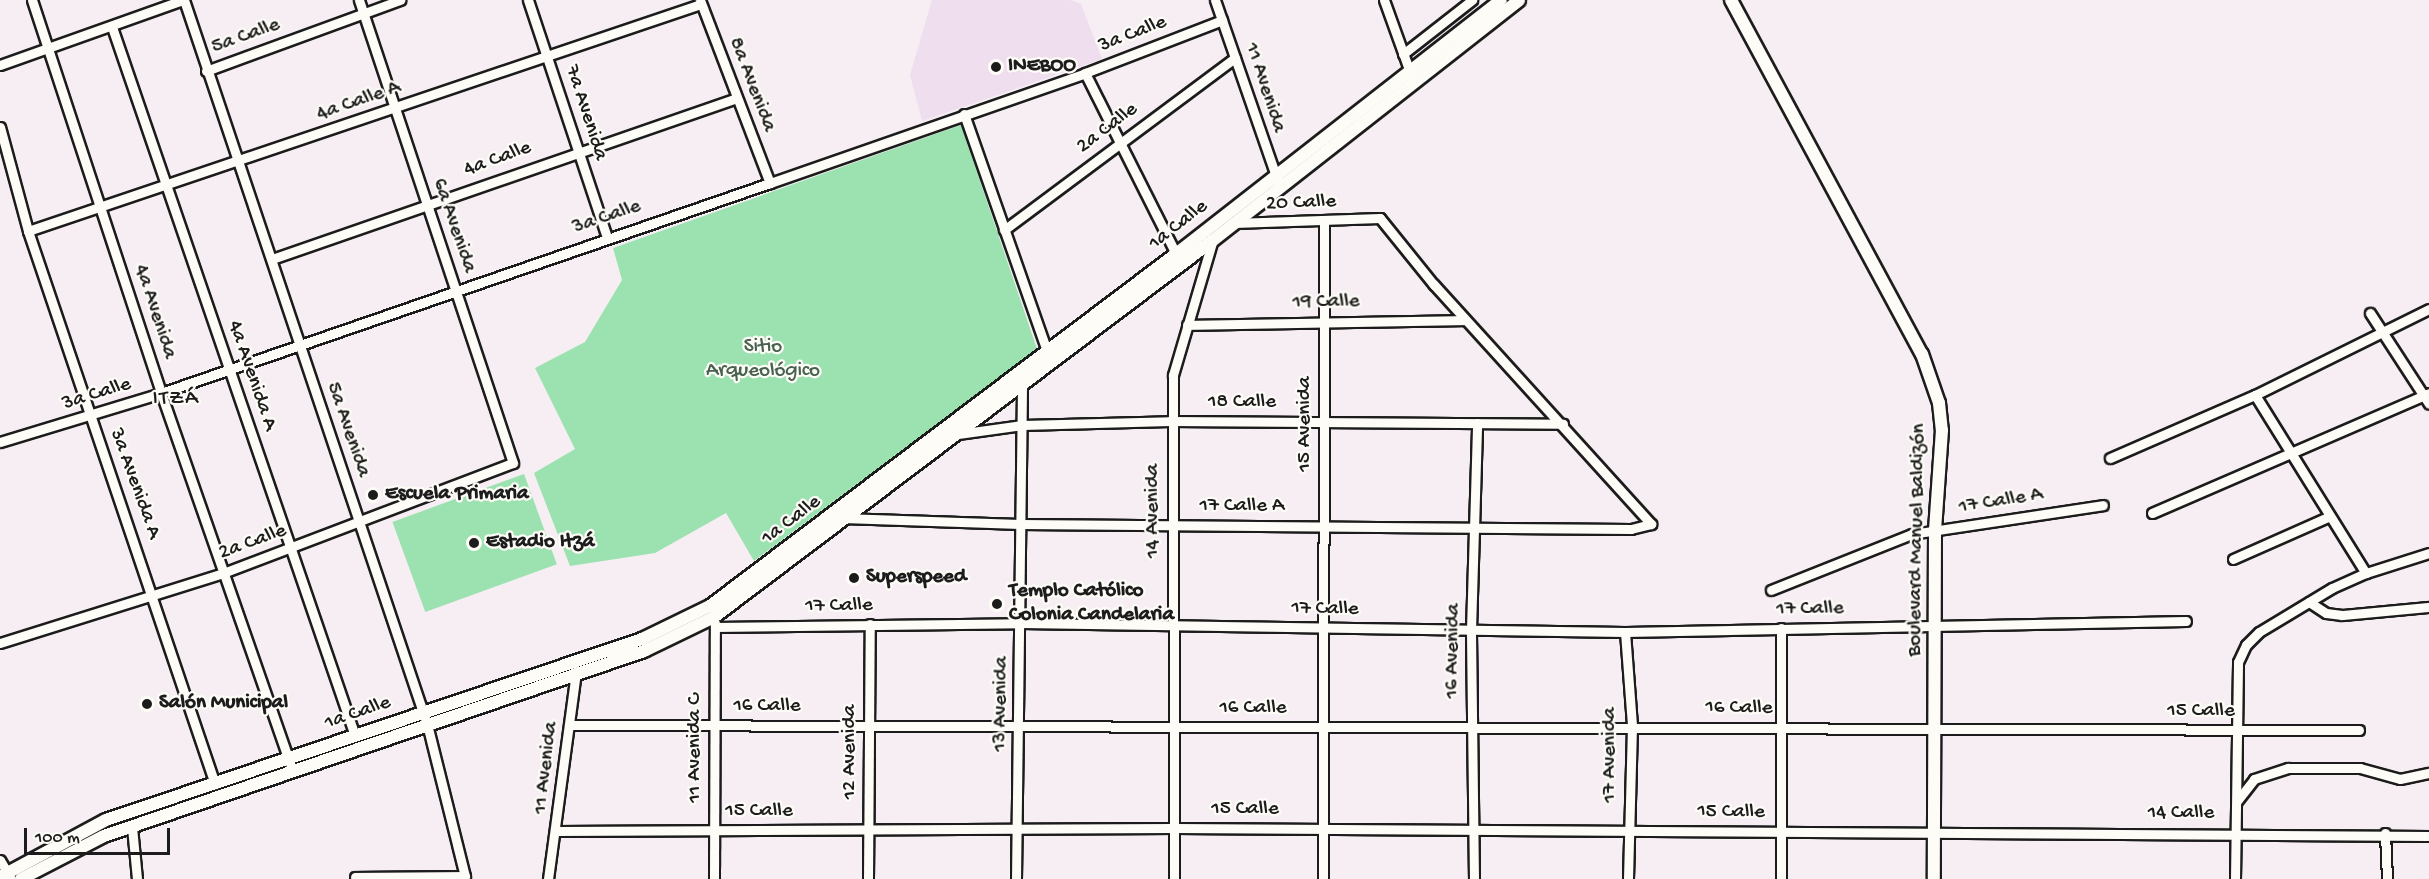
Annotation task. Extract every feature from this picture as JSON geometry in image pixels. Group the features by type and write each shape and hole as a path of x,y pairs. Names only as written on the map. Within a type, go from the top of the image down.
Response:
{"main road":[{"name":"1a Calle","path":"1413,78 1501,0"},
{"name":"1a Calle","path":"575,668 731,599 840,516 1047,351 1176,254 1278,182 1519,0"},
{"name":"Boulevard Manuel Baldizón","path":"1731,0 1932,379 1942,430 1935,531 1934,879"},
{"name":"1a Calle","path":"840,516 958,434 1212,241 1226,219"},
{"name":"1a Calle","path":"6,876 106,820 216,784 290,764 575,668 655,647 715,622 731,599"},
{"name":"1a Calle","path":"21,879 58,857 355,736 425,718"}],"street":[{"name":"4a Avenida","path":"32,0 161,393 290,764"},
{"path":"0,65 183,0"},
{"name":"5a Avenida","path":"183,0 425,718 465,876 354,877"},
{"name":"6a Avenida","path":"359,0 513,463"},
{"name":"5a Calle","path":"207,71 400,0"},
{"name":"7a Avenida","path":"528,0 607,237"},
{"name":"11 Avenida","path":"1215,0 1278,182"},
{"path":"1384,0 1413,78"},
{"path":"1403,54 1472,0"},
{"name":"4a Calle A","path":"28,231 548,58 700,2"},
{"name":"8a Avenida","path":"700,2 770,183"},
{"name":"3a Calle","path":"0,442 91,416 299,346 607,237 1085,74 1222,20"},
{"name":"4a Avenida A","path":"112,27 169,185 228,370 292,548 355,736"},
{"name":"2a Calle","path":"1004,230 1235,58"},
{"path":"1085,74 1176,254"},
{"name":"4a Calle","path":"272,259 579,150 737,98"},
{"path":"964,114 1047,351"},
{"name":"3a Avenida A","path":"0,127 28,231 155,596 216,784"},
{"name":"20 Calle","path":"1226,219 1324,222 1380,218 1465,320"},
{"name":"14 Avenida","path":"1174,879 1175,828 1171,727 1173,525 1170,421 1173,375 1212,241 1226,219"},
{"name":"15 Avenida","path":"1323,879 1324,222"},
{"path":"2110,458 2255,395 2429,309"},
{"path":"2152,513 2427,398 2370,313"},
{"name":"19 Calle","path":"1187,325 1325,320 1465,320"},
{"path":"1465,320 1563,424"},
{"name":"13 Avenida","path":"1016,879 1021,725 1022,384"},
{"path":"2255,395 2366,573"},
{"name":"18 Calle","path":"958,434 1022,425 1170,421 1563,424"},
{"name":"16 Avenida","path":"1474,879 1471,630 1477,423"},
{"name":"17 Calle A","path":"840,516 1020,524 1475,525 1631,529 1651,524 1563,424"},
{"name":"2a Calle","path":"0,643 223,573 360,524 513,463"},
{"name":"17 Calle A","path":"1771,590 1912,534 2103,505"},
{"path":"2233,560 2330,516"},
{"path":"2235,879 2238,662 2246,645 2259,632 2309,602 2366,573 2429,554"},
{"path":"2309,602 2326,613 2342,615 2429,607"},
{"path":"1935,626 2186,621"},
{"name":"17 Calle","path":"715,622 1171,624 1625,632 1935,626"},
{"name":"11 Avenida C","path":"714,879 715,622"},
{"name":"12 Avenida","path":"868,879 870,624"},
{"path":"1781,628 1781,879"},
{"name":"17 Avenida","path":"1625,632 1632,726 1628,879"},
{"name":"11 Avenida","path":"548,879 557,831 575,668"},
{"name":"16 Calle","path":"570,725 1632,726 1936,729"},
{"name":"15 Calle","path":"1936,729 2359,730"},
{"path":"2235,804 2242,790 2254,779 2279,770 2360,768 2400,779 2429,773"},
{"path":"132,827 137,879"},
{"name":"15 Calle","path":"557,831 1175,828 1472,828 1780,832 1934,830"},
{"name":"14 Calle","path":"1934,830 2385,833 2429,836"},
{"path":"2385,833 2386,879"},
{"path":"0,860 6,876"}],"shaded area":[{"name":"INEBOO","path":"932,0 1070,0 1081,4 1102,59 922,121 910,75"}],"green space":[{"name":"Sitio Arqueológico","path":"961,125 1037,349 754,561 726,513 655,553 570,566 534,473 575,449 535,368 585,342 622,280 613,248"},
{"name":"Estadio Itzá","path":"524,474 557,564 425,612 392,522"}],"place":[{"name":"INEBOO","path":"996,67"},
{"name":"Escuela Primaria","path":"373,495"},
{"name":"Estadio Itzá","path":"474,543"},
{"name":"Superspeed","path":"854,578"},
{"name":"Templo Católico Colonia Candelaria","path":"997,604"},
{"name":"Salón Municipal","path":"147,704"}],"district":[{"name":"ITZÁ","path":"176,400"}]}
